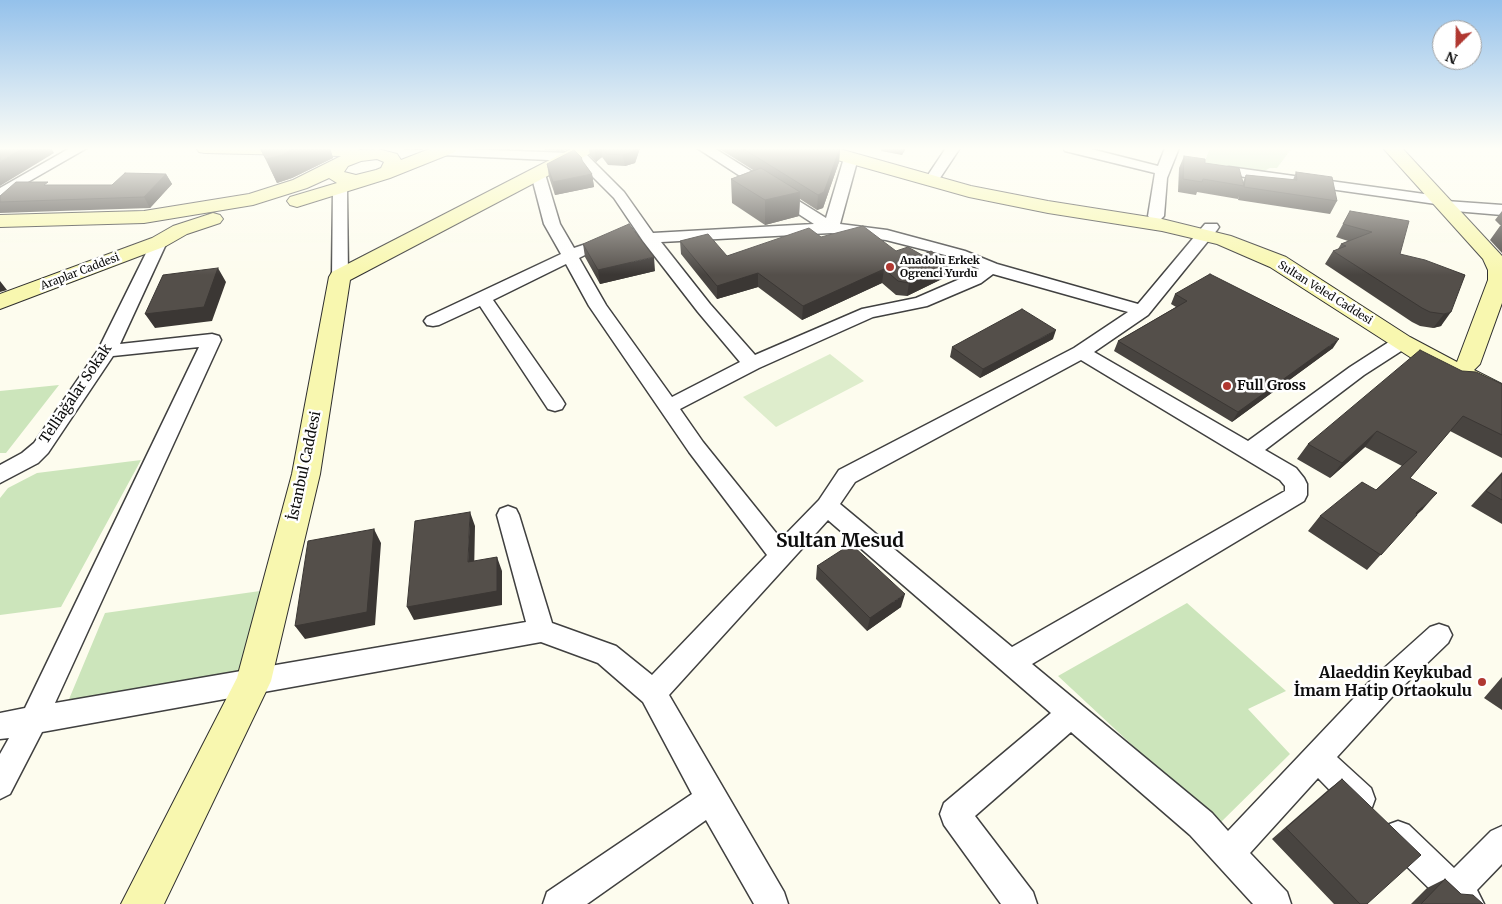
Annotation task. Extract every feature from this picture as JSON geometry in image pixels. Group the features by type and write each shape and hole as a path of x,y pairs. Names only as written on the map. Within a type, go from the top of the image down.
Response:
{"street":[{"path":"144,218 253,199 281,190"},
{"name":"Araplar Caddesi","path":"159,242 180,230 285,190"},
{"name":"Araplar Caddesi","path":"0,302 159,242 333,190"},
{"path":"340,190 340,277 507,190"},
{"path":"543,190 552,224 598,306 696,447 781,556"},
{"path":"614,190 704,308 752,364"},
{"path":"771,190 831,228"},
{"path":"831,228 839,190"},
{"name":"Sultan Veled Caddesi","path":"965,190 1251,238 1290,254 1415,334 1468,364 1502,380"},
{"name":"Sultan Veled Caddesi","path":"1003,190 1156,216 1208,230 1284,266 1402,342 1440,364 1502,394"},
{"path":"1156,216 1159,190"},
{"path":"1360,190 1502,210"},
{"path":"1431,190 1492,257 1499,270 1499,280 1468,364"},
{"path":"0,221 221,216 290,203"},
{"path":"144,218 159,221 166,226 166,233 159,242"},
{"path":"623,233 831,228 887,235 959,254 991,268 1142,311"},
{"path":"653,693 827,506 847,476 1082,352 1142,311 1208,230"},
{"name":"Telliağalar Sokak","path":"0,475 30,458 41,448 107,351 159,242"},
{"path":"433,321 596,244"},
{"path":"668,407 752,364 868,313 921,302 975,280 991,268"},
{"name":"İstanbul Caddesi","path":"142,904 254,681 306,474 340,277"},
{"path":"483,298 555,404"},
{"path":"0,784 33,721 212,340 107,351"},
{"path":"1249,451 1357,371 1402,342"},
{"path":"1011,662 1296,495 1296,484 1288,474 1082,352"},
{"path":"0,461 30,458"},
{"path":"827,506 1201,824 1275,904"},
{"path":"508,515 541,630"},
{"path":"0,726 541,630 607,654 653,693 711,799 772,904"},
{"path":"1229,853 1382,688 1439,635"},
{"path":"1021,904 955,814 1072,713"},
{"path":"1318,758 1461,897 1502,842"},
{"path":"559,904 711,799"}],"green space":[{"path":"830,354 864,381 776,427 743,397"},
{"path":"59,385 6,453 0,453 0,391"},
{"path":"141,460 61,607 0,615 0,498 8,488 37,473"},
{"path":"260,591 237,678 67,704 105,613"},
{"path":"1187,603 1286,691 1248,709 1290,754 1218,825 1058,676"}],"building":[{"path":"7,190 151,190 144,197 0,202 0,196"},
{"path":"749,190 797,190 800,192 765,200"},
{"path":"810,190 825,190 818,195"},
{"path":"1265,190 1335,190 1337,201"},
{"path":"1350,211 1409,221 1400,254 1425,260 1465,275 1451,312 1444,314 1430,312 1422,308 1333,251 1346,246 1341,244 1372,232 1343,224"},
{"path":"629,224 654,257 598,270 583,244"},
{"path":"863,226 896,251 908,247 922,255 931,251 949,263 909,283 898,281 884,269 803,306 758,273 717,286 680,241 708,234 727,256 809,228 821,237"},
{"path":"218,268 204,307 145,314 163,275"},
{"name":"Full Gross","path":"1210,274 1339,339 1238,412 1118,341 1187,301 1175,294"},
{"path":"1022,309 1056,330 983,369 952,347"},
{"path":"1420,350 1462,371 1476,372 1502,384 1502,435 1463,416 1410,478 1437,493 1416,513 1417,515 1381,555 1320,516 1362,482 1376,490 1417,452 1377,431 1342,463 1308,444"},
{"path":"1502,474 1502,500 1486,491"},
{"path":"470,512 468,562 497,557 497,591 407,607 415,521"},
{"path":"374,529 367,612 295,626 308,541"},
{"path":"851,544 905,594 870,618 817,566"},
{"path":"1342,779 1421,855 1367,904 1360,904 1286,828"},
{"path":"1445,879 1461,894 1473,895 1483,904 1421,904"}],"place":[{"name":"Anadolu Erkek Ogrenci Yurdu","path":"890,267"},
{"name":"Full Gross","path":"1227,386"},
{"name":"Alaeddin Keykubad İmam Hatip Ortaokulu","path":"1482,682"}],"district":[{"name":"Sultan Mesud","path":"840,542"}]}
